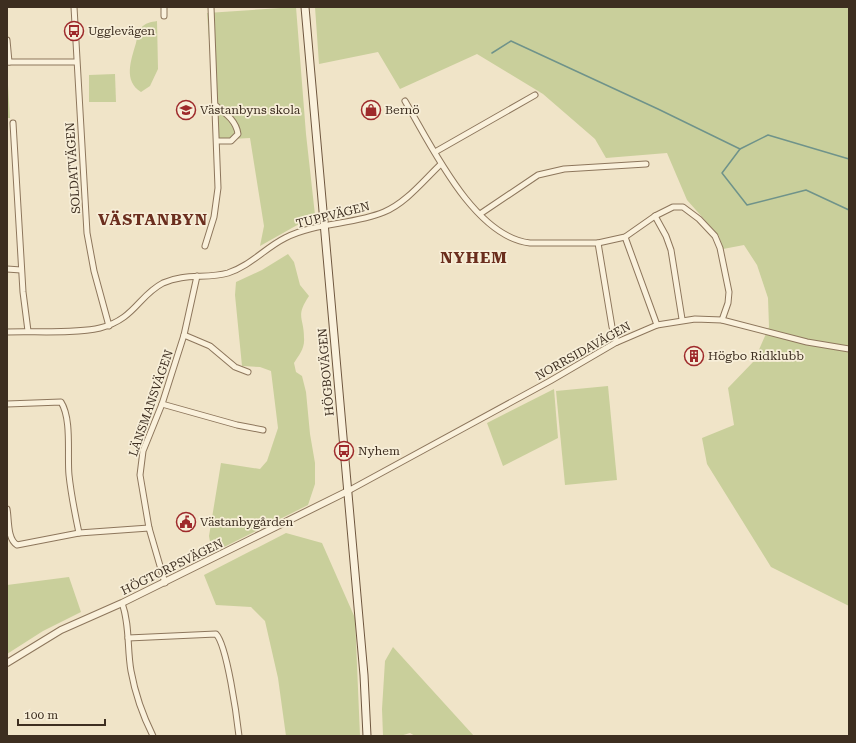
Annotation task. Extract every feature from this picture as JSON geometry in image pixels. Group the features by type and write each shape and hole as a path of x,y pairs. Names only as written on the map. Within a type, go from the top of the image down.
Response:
{"main road":[{"name":"HÖGBOVÄGEN","path":"305,7 364,675 367,736"}],"street":[{"name":"SOLDATVÄGEN","path":"74,7 87,233 94,271 109,326"},
{"path":"164,7 164,16"},
{"path":"205,246 214,217 218,188 211,7"},
{"path":"7,40 8,62 76,62"},
{"path":"435,152 535,95"},
{"path":"405,101 441,164 459,189 480,214 500,233 519,242 598,243 625,237 655,216 673,207 683,207 699,219 715,236 720,248 729,292 728,303 722,320"},
{"path":"215,105 232,119 237,127 238,134 231,141 217,141"},
{"path":"12,123 21,270 28,332"},
{"path":"7,151 14,150"},
{"name":"TUPPVÄGEN","path":"7,332 92,329 109,326 126,317 152,291 164,283 178,278 230,272 240,268 284,238 325,226 372,215 392,208 441,164"},
{"path":"480,214 538,175 564,169 646,164"},
{"path":"655,216 666,236 671,250 682,320"},
{"path":"625,237 657,325"},
{"path":"598,243 612,327 617,342"},
{"path":"7,269 21,270"},
{"name":"LÄNSMANSVÄGEN","path":"165,583 149,528 140,475 143,451 162,404 184,335 197,276"},
{"name":"NORRSIDAVÄGEN","path":"348,491 550,381 617,342 657,325 682,320 722,320 808,342 849,349"},
{"path":"184,335 210,346 236,366 248,372"},
{"path":"7,404 61,402 63,405 66,416 69,474 79,533"},
{"path":"162,404 263,430"},
{"name":"HÖGTORPSVÄGEN","path":"7,663 61,630 122,604 348,491"},
{"path":"7,509 12,542 16,545 79,533 149,528"},
{"path":"122,604 125,613 131,671 135,688 153,736"},
{"path":"128,638 216,634 220,642 232,687 239,736"}],"green space":[{"path":"296,7 306,134 315,215 260,246 264,226 250,138 214,140 212,81 207,13"},
{"path":"315,7 849,7 849,606 771,567 707,464 702,438 734,425 728,388 754,361 769,327 768,298 757,265 744,245 723,249 719,236 687,200 667,153 606,158 595,139 543,94 477,54 400,89 378,52 319,64"},
{"path":"157,21 158,69 150,86 141,92 135,87 130,76 132,56 138,33 141,28 150,22"},
{"path":"7,69 10,118 7,118"},
{"path":"115,74 116,102 89,102 89,75"},
{"path":"288,254 294,262 300,285 309,296 302,308 301,313 304,331 304,345 294,363 296,372 302,376 306,392 310,434 315,463 315,484 308,505 212,553 209,536 221,463 260,469 267,461 278,428 271,371 260,367 242,366 235,295 236,282 262,270"},
{"path":"608,386 617,480 565,485 556,391"},
{"path":"554,389 558,438 503,466 487,423"},
{"path":"286,533 322,543 355,618 360,736 286,736 278,678 265,621 251,607 216,605 204,575"},
{"path":"69,577 81,612 43,631 7,654 7,585"},
{"path":"393,647 474,736 415,736 410,733 400,736 383,736 382,709 385,661"}],"waterway":[{"path":"492,53 511,41 658,109 740,149 768,135 849,159"},
{"path":"740,149 722,173 747,205 806,190 849,210"}],"place":[{"name":"Ugglevägen","path":"74,31"},
{"name":"Västanbyns skola","path":"186,110"},
{"name":"Bernö","path":"371,110"},
{"name":"Högbo Ridklubb","path":"694,356"},
{"name":"Nyhem","path":"344,451"},
{"name":"Västanbygården","path":"186,522"}],"district":[{"name":"VÄSTANBYN","path":"153,219"},
{"name":"NYHEM","path":"474,257"}]}
